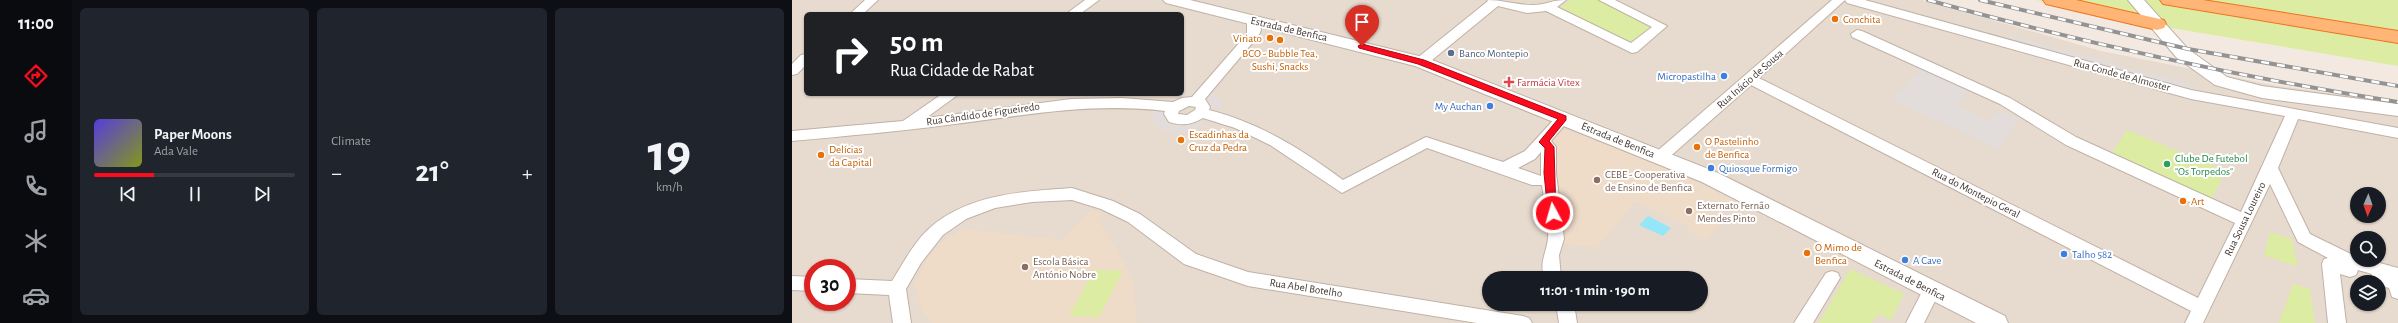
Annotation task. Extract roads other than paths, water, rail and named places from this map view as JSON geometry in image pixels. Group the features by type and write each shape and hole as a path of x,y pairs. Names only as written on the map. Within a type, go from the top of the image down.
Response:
{"highway":[{"path":"2052,0 2157,24"},
{"path":"2169,0 2398,37"},
{"path":"2237,0 2398,25"}],"street":[{"path":"858,12 872,0"},
{"path":"1075,12 1093,0"},
{"name":"Estrada de Benfica","path":"1171,0 1421,62 1559,122 1660,157 1709,177 1931,291 1997,323"},
{"path":"1421,62 1495,1 1521,9 1547,7 1560,0"},
{"path":"1547,7 1632,48 1661,26 1605,0"},
{"name":"Rua Inácio de Sousa","path":"1660,157 1840,0"},
{"name":"Rua Conde de Almoster","path":"1850,0 2191,94 2398,133"},
{"path":"2136,0 2189,59 2213,77 2235,86 2262,92 2398,110"},
{"path":"1198,107 1253,35 1255,30 1254,20"},
{"path":"1857,34 2005,101 2071,141 2244,220"},
{"path":"792,71 804,60"},
{"name":"Rua do Montepio Geral","path":"1750,79 2201,308"},
{"path":"906,125 949,96"},
{"name":"Rua Cândido de Figueiredo","path":"792,136 906,125 1072,103 1130,102 1174,108 1184,102 1260,133 1295,152 1342,187 1426,142 1504,168"},
{"name":"Rua Sousa Loureiro","path":"2194,323 2270,168 2293,114"},
{"path":"1504,168 1530,155 1559,122"},
{"path":"1543,142 1549,147 1548,173 1556,239 1551,255 1552,271"},
{"path":"1504,168 1537,181"},
{"path":"2270,168 2304,238 2346,260 2398,284"},
{"name":"Rua Abel Botelho","path":"897,288 915,258 937,231 960,215 993,203 1032,196 1072,194 1107,205 1134,218 1190,259 1248,278 1523,323"},
{"path":"2337,323 2330,264 2398,284"},
{"path":"1803,323 1832,278"},
{"path":"792,283 804,284"},
{"path":"856,286 897,288 902,323"},
{"path":"1915,323 1931,291"},
{"path":"1566,311 1568,323"}],"water":[{"path":"1648,216 1671,228 1663,236 1639,225"}],"railway":[{"path":"1928,0 2044,31 2162,58 2279,82 2398,102"},
{"path":"1980,0 2188,49 2398,86"}],"place":[{"name":"Conchita","path":"1835,19"},
{"name":"Viriato","path":"1270,38"},
{"name":"BCO - Bubble Tea, Sushi, Snacks","path":"1280,40"},
{"name":"Banco Montepio","path":"1451,53"},
{"name":"Micropastilha","path":"1724,76"},
{"name":"Farmácia Vitex","path":"1509,82"},
{"name":"My Auchan","path":"1490,106"},
{"name":"Escadinhas da Cruz da Pedra","path":"1181,140"},
{"name":"O Pastelinho de Benfica","path":"1697,147"},
{"name":"Delícias da Capital","path":"821,155"},
{"name":"Clube De Futebol \"Os Torpedos\"","path":"2167,164"},
{"name":"Quiosque Formigo","path":"1711,168"},
{"name":"CEBE - Cooperativa de Ensino de Benfica","path":"1597,180"},
{"name":"Art","path":"2183,201"},
{"name":"Externato Fernão Mendes Pinto","path":"1689,211"},
{"name":"O Mimo de Benfica","path":"1807,253"},
{"name":"Talho 582","path":"2064,254"},
{"name":"A Cave","path":"1905,260"},
{"name":"Escola Básica António Nobre","path":"1025,267"}]}
